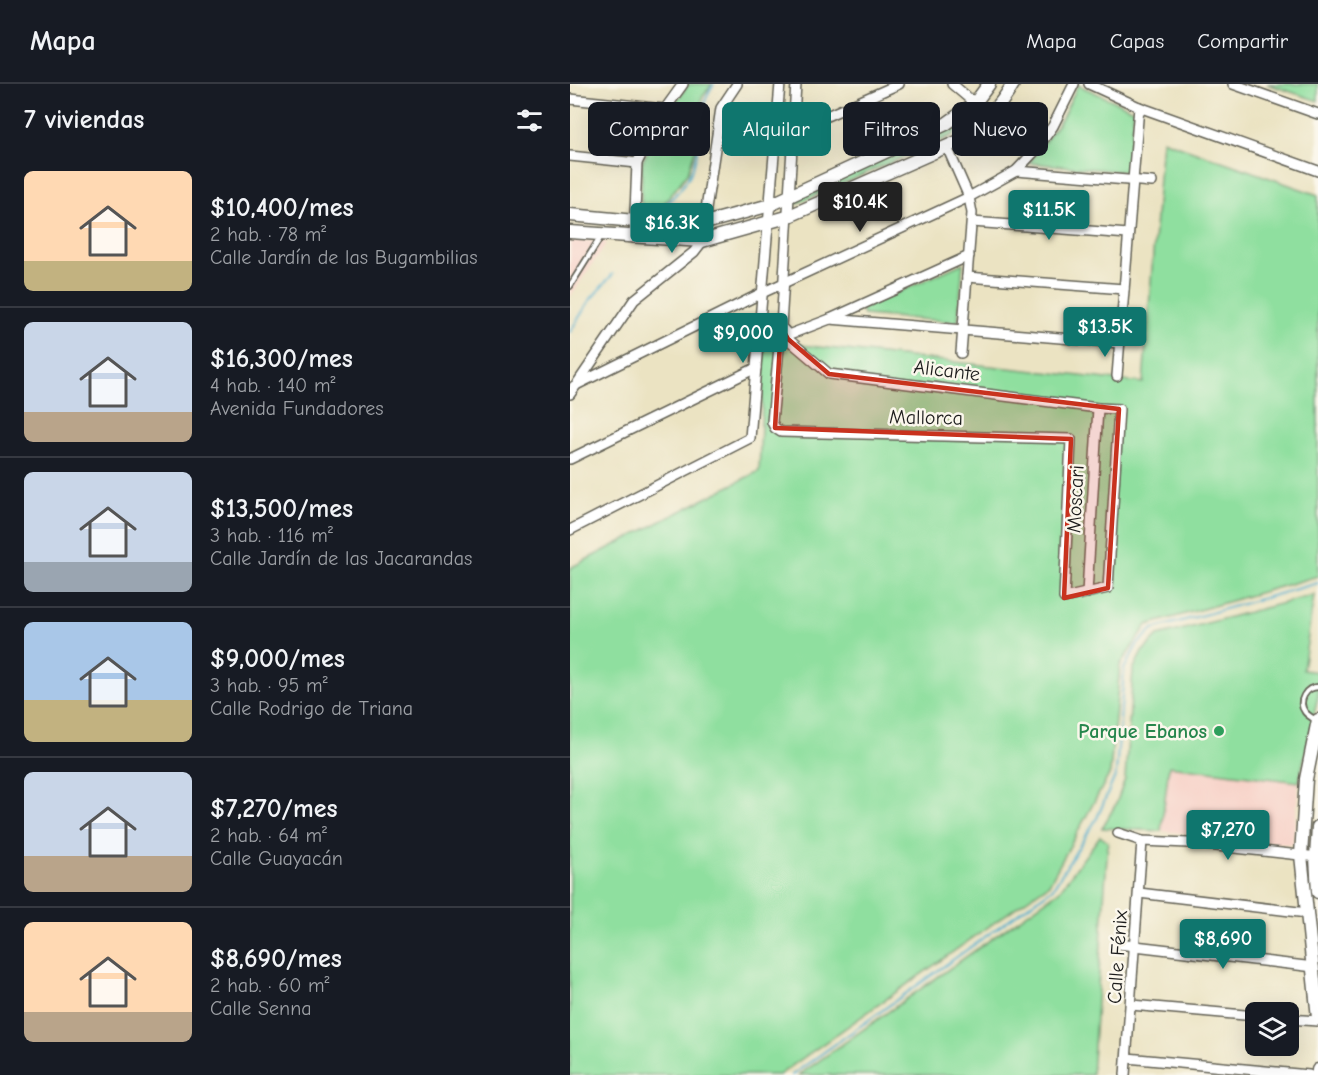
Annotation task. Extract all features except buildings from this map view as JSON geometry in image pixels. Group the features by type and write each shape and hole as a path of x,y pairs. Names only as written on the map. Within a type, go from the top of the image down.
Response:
{"street":[{"path":"671,102 683,84"},
{"path":"572,390 634,300 694,252 702,241 721,108 737,84"},
{"path":"570,530 750,438 780,84"},
{"path":"795,102 796,84"},
{"path":"831,114 899,84"},
{"path":"952,84 974,102"},
{"path":"976,102 989,84"},
{"path":"1001,102 1013,84"},
{"path":"572,390 762,293 969,197 1016,171 1035,151 1053,126 1074,84"},
{"path":"1089,84 1139,107 1318,171"},
{"path":"1233,84 1318,114"},
{"path":"570,99 596,102"},
{"path":"1117,376 1139,107"},
{"path":"570,215 635,221 705,223 770,205 952,120"},
{"path":"570,232 702,241 787,217 952,144"},
{"path":"947,147 969,197 972,222 961,353"},
{"path":"570,156 637,163"},
{"path":"634,238 637,163 641,156"},
{"path":"781,326 791,156"},
{"path":"1016,171 1152,182"},
{"path":"972,222 1128,234"},
{"path":"789,335 830,319 969,256"},
{"path":"967,277 1124,289"},
{"path":"830,319 1120,343"},
{"name":"Alicante","path":"781,326 789,335 789,340 829,374 1119,409 1108,588 1087,593"},
{"name":"Mallorca","path":"781,326 772,422 781,432 1071,439 1064,598 1087,593"},
{"path":"570,459 756,368"},
{"name":"Moscari","path":"1087,593 1098,408"},
{"path":"1299,1018 1318,1019 1301,855 1306,779 1318,721"},
{"path":"1318,827 1318,892"},
{"path":"1118,833 1142,841 1188,843 1317,857"},
{"name":"Calle Fénix","path":"1125,1075 1142,841"},
{"path":"1139,893 1307,913"},
{"path":"1118,944 1314,967"},
{"path":"1131,1005 1245,1015"},
{"path":"1127,1058 1309,1075"},
{"path":"1318,1070 1318,1075"}],"lane":[{"path":"570,286 602,235"},
{"path":"1318,687 1306,690 1301,704 1303,710 1318,721"}],"highlighted area":[{"path":"781,326 788,339 829,374 1119,409 1108,588 1064,598 1071,439 775,428"}],"shaded area":[{"path":"570,239 607,242 570,297"},
{"path":"1169,766 1299,782 1293,845 1161,831"}],"green space":[{"path":"689,84 712,84 701,102 676,102"},
{"path":"1267,84 1318,84 1318,101"},
{"path":"1078,85 1134,110 1128,172 1029,163 1034,156 1048,156 1048,137 1062,118"},
{"path":"952,120 952,135 940,141 940,125"},
{"path":"1162,140 1318,195 1318,576 1147,625 1120,665 1110,773 1049,884 779,1075 570,1075 570,568 759,471 765,341 1143,383"},
{"path":"645,156 693,156 688,173 657,213 644,212 641,204 642,162"},
{"path":"877,156 906,156 796,204 794,196"},
{"path":"963,263 958,322 863,315 861,309"},
{"name":"Parque Ebanos","path":"1314,595 1303,670 1318,672 1318,696 1299,782 1169,766 1161,831 1102,828 1116,804 1125,779 1133,670 1142,652 1158,636"},
{"path":"1100,836 1108,842 1092,1075 799,1075 1059,891"}],"waterway":[{"path":"667,204 685,184 692,170 696,159 704,104 714,84"},
{"path":"570,332 590,300 613,274"},
{"path":"792,1075 1053,888 1097,818 1116,774 1124,669 1137,645 1153,629 1318,583"}],"place":[{"name":"Parque Ebanos","path":"1219,731"}]}
